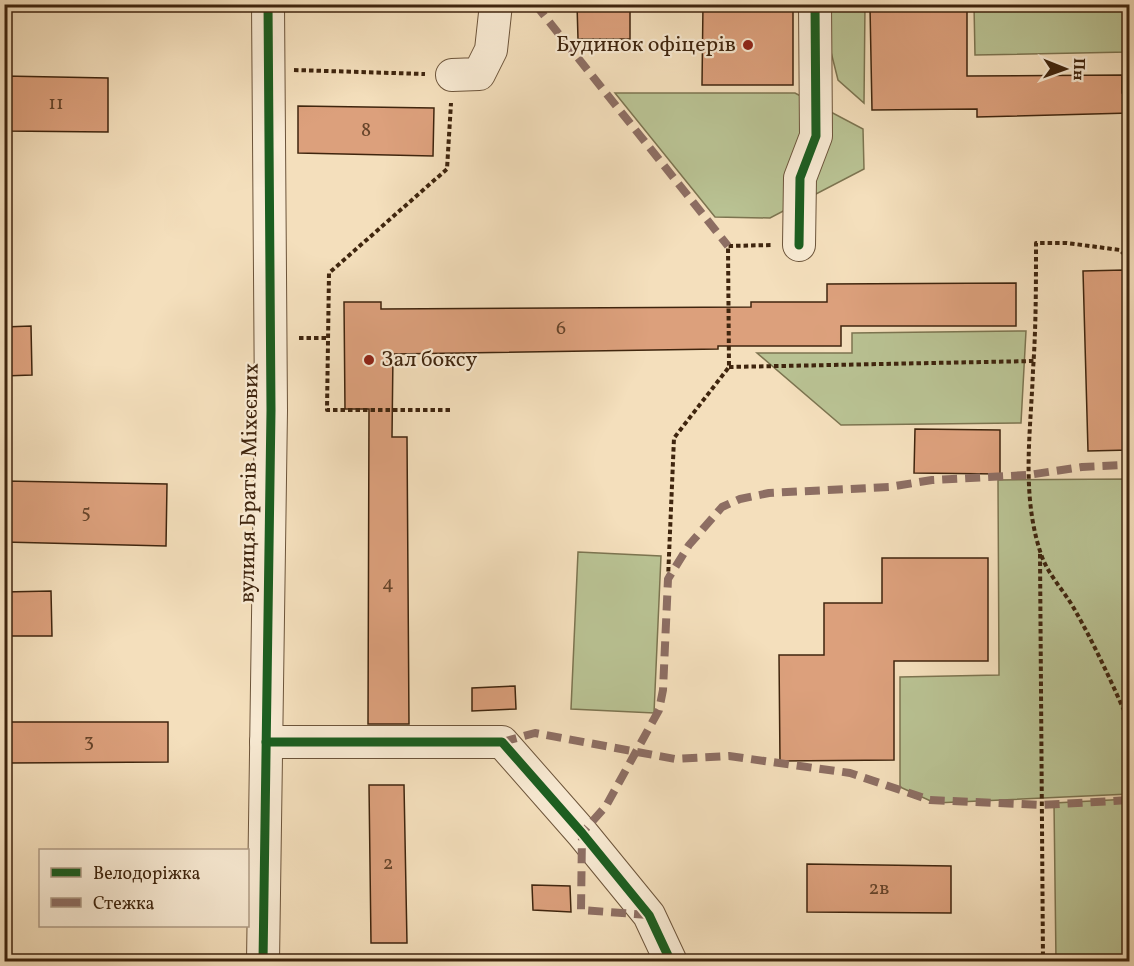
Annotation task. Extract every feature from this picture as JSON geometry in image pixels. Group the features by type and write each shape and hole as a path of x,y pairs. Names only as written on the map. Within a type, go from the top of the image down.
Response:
{"street":[{"name":"вулиця Братів Міхєєвих","path":"263,962 271,410 268,4"},
{"path":"452,75 478,74 491,50 496,4"},
{"path":"799,245 800,178 816,136 815,4"},
{"path":"266,742 502,742 582,833 649,915 670,962"}],"path":[{"path":"269,70 452,75 447,169 329,273 327,410 450,410"},
{"path":"1130,260 1120,250 1067,243 1036,243 1037,308 1028,475 1033,519 1040,552 1049,573 1070,603 1094,645 1130,724"},
{"path":"668,579 674,438 729,367 728,246 799,245"},
{"path":"729,367 1034,361"},
{"path":"1040,552 1043,962"}],"green space":[{"path":"825,5 865,5 864,103 838,80 825,28"},
{"path":"974,5 1129,5 1128,52 975,55"},
{"path":"615,93 795,93 863,129 864,169 770,218 715,217"},
{"path":"1026,331 1021,423 841,425 757,353 852,353 852,333"},
{"path":"1129,479 1129,794 935,803 900,787 900,677 999,675 998,480"},
{"path":"578,552 661,556 654,713 571,709"},
{"path":"1129,799 1129,961 1056,961 1054,803"}],"building":[{"name":"Будинок офіцерів","path":"577,4 630,4 630,39 578,39"},
{"name":"Будинок офіцерів","path":"703,4 793,4 793,85 702,85"},
{"path":"870,7 967,9 967,76 1122,75 1122,93 1130,93 1130,113 977,117 977,109 872,110"},
{"path":"4,76 108,78 108,132 4,131"},
{"path":"298,106 434,108 433,156 298,153"},
{"path":"1124,270 1130,450 1088,451 1083,271"},
{"path":"1016,283 1016,326 841,326 841,346 718,346 718,349 393,354 392,437 407,437 409,724 368,724 369,409 345,409 344,302 381,302 381,309 751,307 751,302 827,302 827,284"},
{"path":"31,326 32,375 4,376 4,327"},
{"path":"915,429 1000,430 1000,474 914,473"},
{"path":"4,481 167,484 166,546 4,542"},
{"path":"882,558 988,558 988,661 894,661 894,760 780,761 779,655 824,655 824,603 882,603"},
{"path":"51,591 52,636 4,636 4,592"},
{"path":"515,686 516,709 472,711 472,688"},
{"path":"10,722 168,722 168,762 10,763"},
{"path":"369,785 404,785 407,943 371,943"},
{"path":"807,864 951,866 951,913 807,912"},
{"path":"532,885 570,886 571,912 533,910"}],"marked path":[{"path":"535,4 728,246"},
{"path":"649,915 581,910 582,833 606,806 659,710 663,690 668,579 689,545 722,507 740,499 769,493 889,487 932,480 1028,475 1130,463"},
{"path":"502,742 535,733 675,759 729,756 850,773 930,800 1042,805 1130,800"}],"cycle path":[{"path":"263,962 271,410 268,4"},
{"path":"799,245 800,178 816,136 815,4"},
{"path":"266,742 502,742 582,833 649,915 671,962"}],"place":[{"name":"Будинок офіцерів","path":"748,45"},
{"name":"Зал боксу","path":"369,360"}]}
